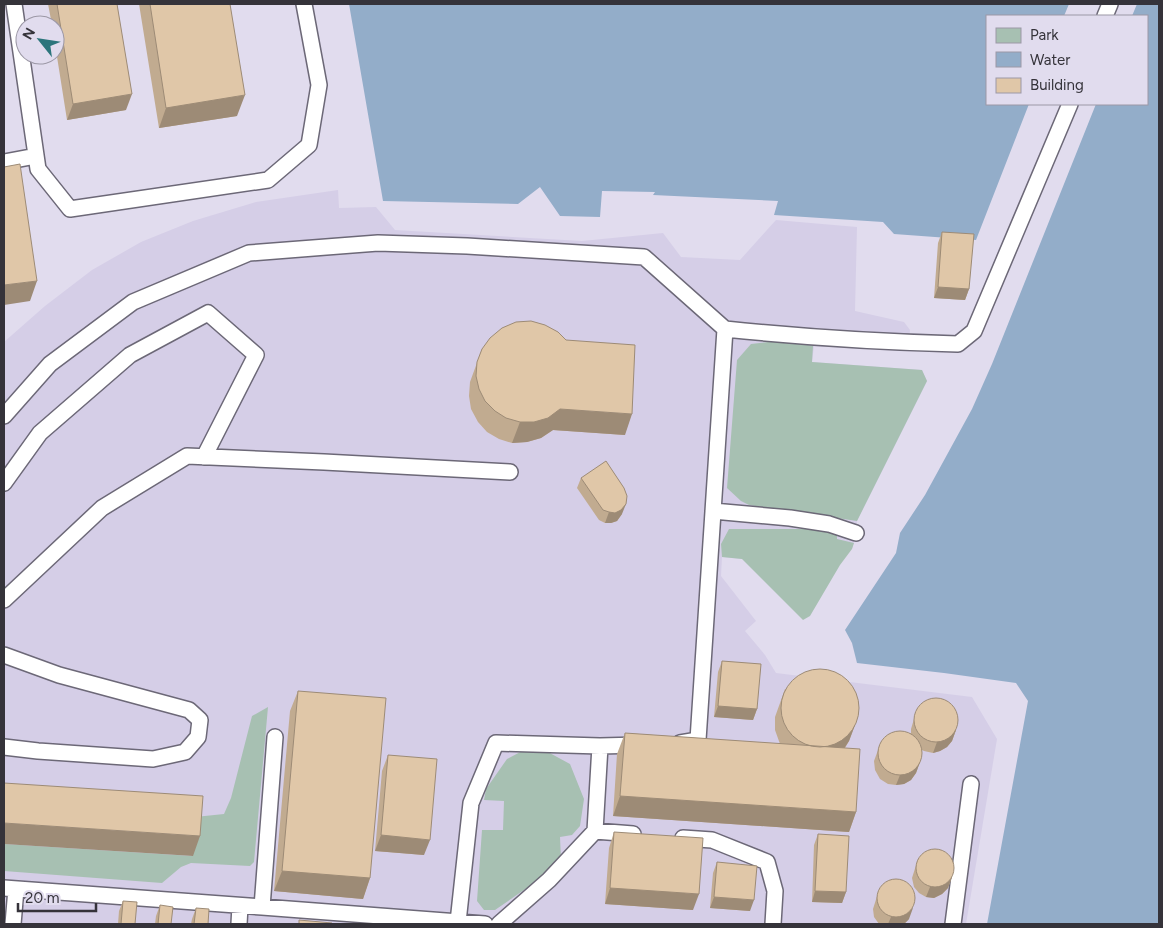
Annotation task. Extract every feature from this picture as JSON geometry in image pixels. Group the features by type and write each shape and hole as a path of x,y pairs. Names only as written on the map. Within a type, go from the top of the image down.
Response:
{"lane":[{"path":"4,6 14,4 38,169 70,209 268,180 309,145 319,85 304,4"},
{"path":"4,416 50,364 133,302 249,253 378,243 467,246 644,257 725,329 908,343 958,344 974,331 1070,105"},
{"path":"4,162 36,156"},
{"path":"4,483 40,433 130,355 208,313 256,356 204,457"},
{"path":"458,922 471,803 496,743 600,746 663,745 698,740 725,329"},
{"path":"7,592 102,508 187,456 510,472"},
{"path":"713,511 790,518 829,524 856,533"},
{"path":"4,655 59,675 190,710 200,720 198,736 185,752 153,760 4,747"},
{"path":"262,908 274,737"},
{"path":"499,924 549,880 595,831 600,746"},
{"path":"953,924 971,784"},
{"path":"595,831 644,835"},
{"path":"673,837 712,840 767,862 775,891 773,924"},
{"path":"13,924 10,888 262,908 359,920 478,924"},
{"path":"239,924 240,906"}],"shaded area":[{"path":"338,190 339,208 376,207 395,230 582,241 663,233 681,257 740,260 776,220 857,227 855,311 904,322 910,330 908,351 814,346 812,362 922,370 927,381 857,521 852,549 742,559 722,557 721,576 756,621 745,631 765,655 776,673 972,697 997,739 966,924 4,924 4,342 45,306 92,270 141,242 193,221 256,202"}],"green space":[{"path":"784,340 813,346 812,362 922,370 927,381 857,521 749,505 741,501 727,488 737,360 751,344"},
{"path":"729,529 830,529 837,535 837,539 854,543 810,616 803,620 742,559 722,557 721,544"},
{"path":"268,707 254,862 250,866 191,863 181,867 162,883 4,871 4,844 192,856 195,817 224,814 231,798 252,716"},
{"path":"526,749 546,751 570,764 584,799 580,826 572,835 560,837 561,859 550,872 495,910 484,910 477,901 482,830 503,830 504,801 484,800 486,789 507,759"}],"water":[{"path":"349,4 1069,4 1064,15 986,15 986,105 1029,105 976,240 894,234 883,222 774,215 778,201 653,195 655,192 602,191 600,217 560,216 540,187 518,204 383,201"},
{"path":"1137,4 1159,4 1159,924 987,924 1028,701 1016,683 857,663 852,643 845,630 896,553 900,533 925,495 972,409 992,364 1096,105 1148,105 1148,15 1132,15"}],"building":[{"path":"57,4 117,4 132,94 73,104 65,54 65,15 59,15"},
{"path":"150,4 230,4 245,95 166,108"},
{"path":"20,164 37,281 4,285 4,167"},
{"path":"942,232 974,234 969,289 938,287"},
{"path":"531,321 545,325 558,332 566,340 635,345 632,414 560,409 548,418 534,422 520,422 506,418 495,411 485,401 479,389 476,376 477,362 482,349 490,338 502,328 516,322"},
{"path":"606,461 624,488 627,496 626,504 615,513 603,510 581,478"},
{"path":"722,661 761,664 757,709 718,706"},
{"path":"820,669 835,672 848,680 856,693 859,708 856,723 848,736 835,744 820,747 805,744 792,736 784,723 781,708 784,693 792,680 805,672"},
{"path":"298,691 386,698 370,878 282,871"},
{"path":"936,698 948,702 954,708 958,720 954,732 948,738 936,742 924,738 918,732 914,720 918,708 924,702"},
{"path":"900,731 912,735 918,741 922,753 918,765 912,771 900,775 888,771 882,765 878,753 882,741 888,735"},
{"path":"625,733 860,749 856,812 620,796"},
{"path":"388,755 437,759 430,840 381,835"},
{"path":"4,783 203,796 200,836 4,823"},
{"path":"614,832 703,838 699,894 610,888"},
{"path":"818,834 849,836 846,892 815,891"},
{"path":"935,849 942,850 948,855 953,861 953,875 948,881 942,886 935,887 928,886 922,881 917,875 916,868 917,861 922,855 928,850"},
{"path":"717,862 757,866 754,900 714,897"},
{"path":"896,879 903,880 909,885 914,891 914,905 909,911 903,916 896,917 889,916 883,911 878,905 877,898 878,891 883,885 889,880"},
{"path":"123,901 137,902 135,924 121,924"},
{"path":"160,905 173,907 171,924 158,924"},
{"path":"196,908 209,909 208,924 194,924"},
{"path":"299,920 332,923 332,924 299,924"}]}
